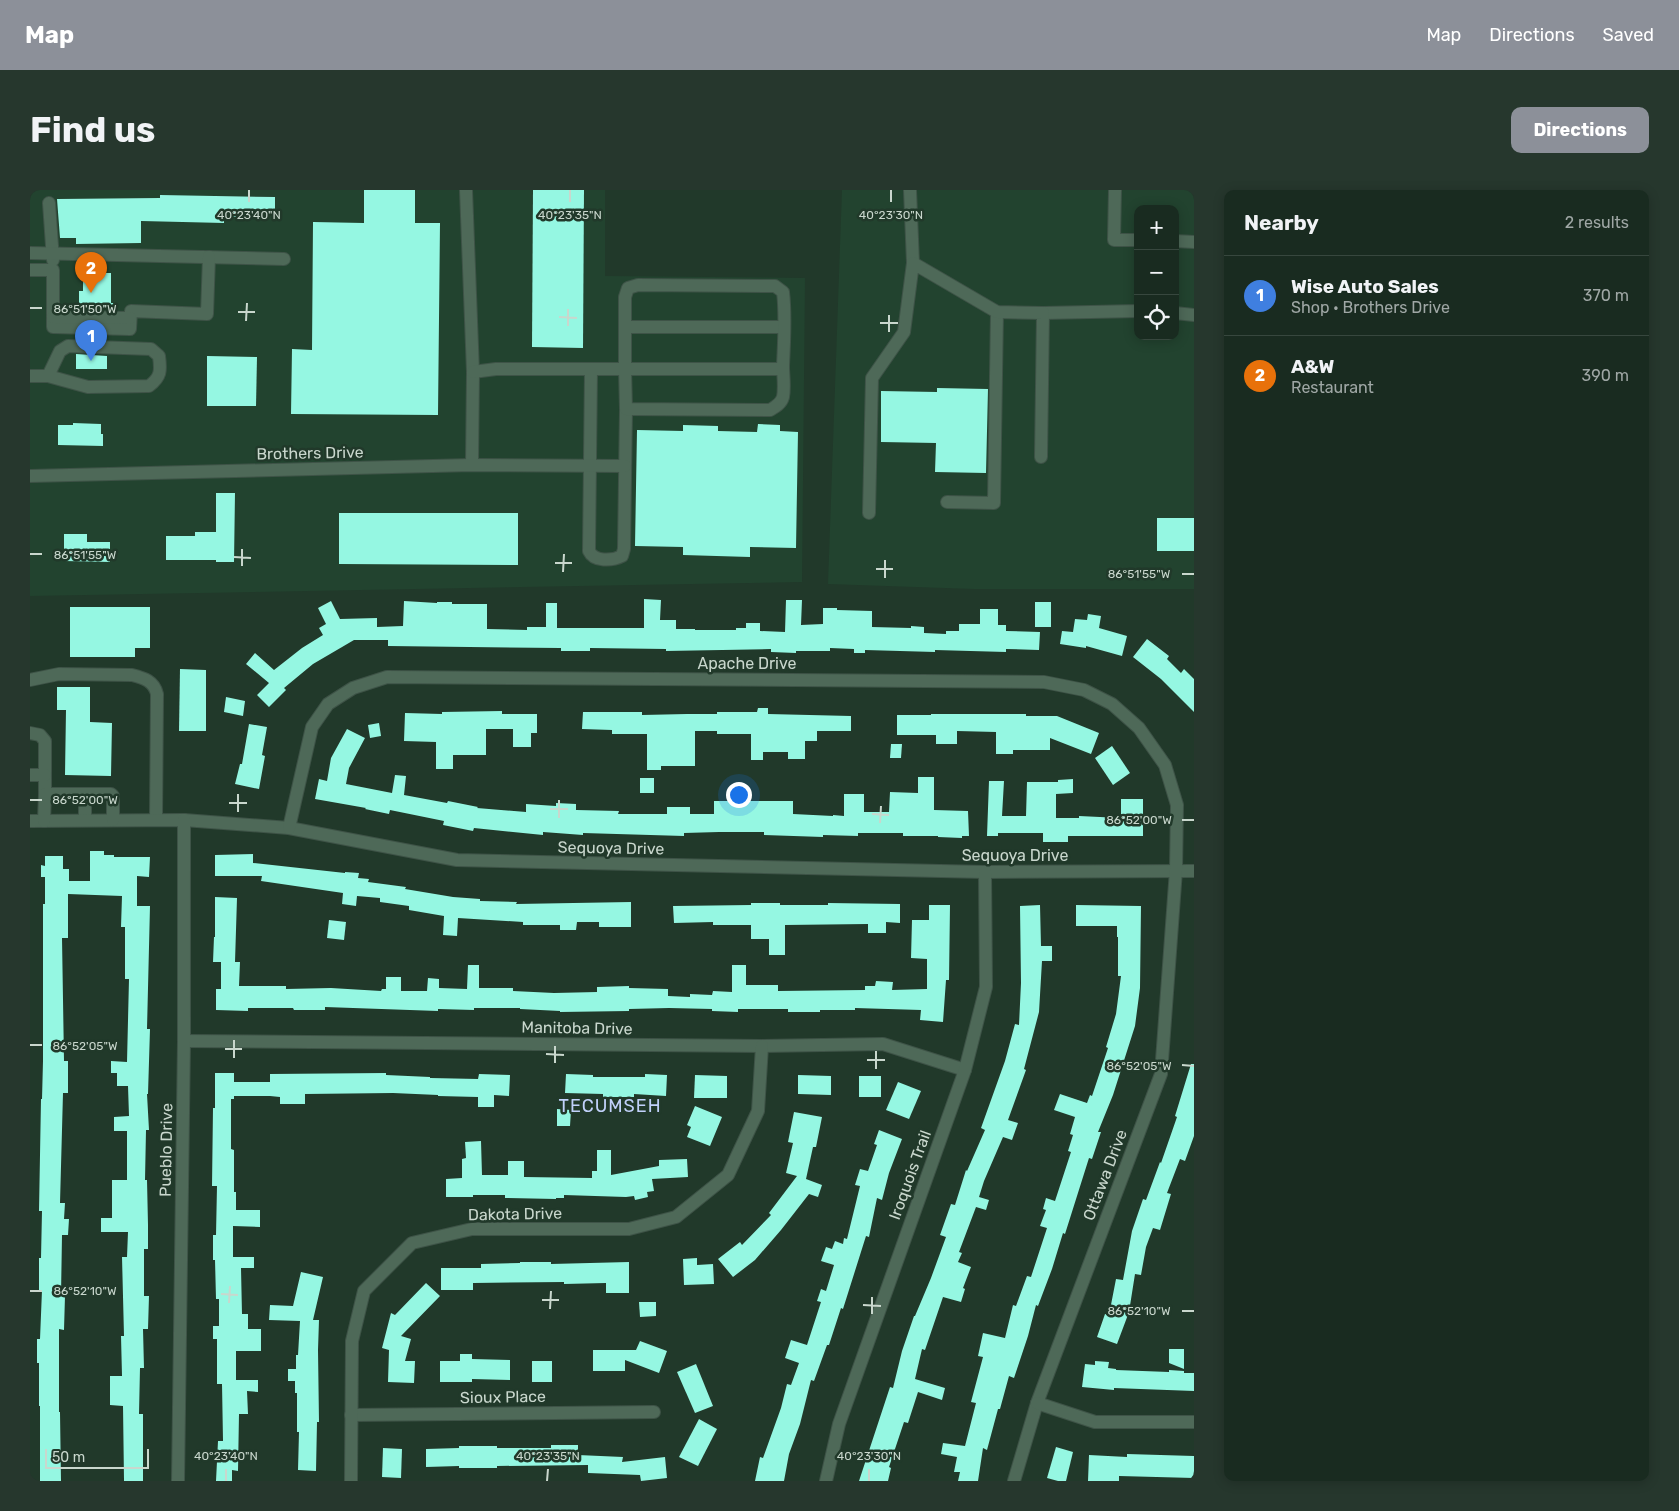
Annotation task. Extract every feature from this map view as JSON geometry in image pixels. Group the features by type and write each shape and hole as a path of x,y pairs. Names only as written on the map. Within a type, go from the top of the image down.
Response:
{"street":[{"path":"466,190 473,372 472,465"},
{"path":"869,513 872,378 904,332 913,263 910,190"},
{"path":"1115,190 1114,240 1134,240"},
{"path":"48,203 53,254 53,327 130,329 131,312 207,314 208,257"},
{"path":"1179,241 1194,242"},
{"path":"30,254 284,259"},
{"path":"913,263 997,312 1134,311"},
{"path":"30,270 53,270"},
{"path":"591,369 589,551 596,558 616,559 622,556 624,549 625,298 628,288 638,286 775,286 783,292 783,398 778,406 770,410 626,409"},
{"path":"947,502 994,503 997,312"},
{"path":"1041,457 1043,312"},
{"path":"1179,313 1194,315"},
{"path":"625,327 784,327"},
{"path":"30,376 48,376 88,388 149,386 156,381 160,370 159,356 151,349 68,346 60,351 48,376"},
{"path":"473,372 496,369 783,369"},
{"name":"Brothers Drive","path":"30,476 472,465 625,466"},
{"path":"30,680 60,674 132,675 151,682 156,688 156,820"},
{"name":"Apache Drive","path":"289,828 312,726 328,704 352,688 386,677 1044,682 1084,690 1112,704 1139,728 1165,765 1177,805 1176,870"},
{"path":"30,733 40,735 45,741 44,821"},
{"path":"30,775 45,775"},
{"path":"45,794 112,794 113,820"},
{"path":"85,794 85,820"},
{"name":"Sequoya Drive","path":"30,821 184,820 289,828 457,860 986,872 1194,871"},
{"name":"Pueblo Drive","path":"178,1481 184,1041 184,820"},
{"name":"Ottawa Drive","path":"1014,1481 1037,1403 1161,1074 1176,870"},
{"name":"Iroquois Trail","path":"826,1481 839,1424 965,1070 986,987 986,872"},
{"name":"Manitoba Drive","path":"184,1041 762,1046 884,1044 965,1070"},
{"name":"Dakota Drive","path":"351,1481 352,1341 364,1291 412,1243 472,1229 629,1229 676,1217 728,1175 758,1111 762,1046"},
{"path":"1037,1403 1095,1422 1194,1422"},
{"name":"Sioux Place","path":"351,1415 654,1412"}],"shaded area":[{"path":"30,190 605,190 605,276 805,278 802,582 30,596"},
{"path":"842,190 1194,190 1194,589 974,589 828,584"}],"building":[{"path":"364,190 415,190 415,223 440,223 438,415 291,414 292,349 312,350 313,222 364,223"},
{"path":"533,190 584,190 583,348 532,347"},
{"path":"160,195 275,197 275,210 250,209 250,217 224,217 224,223 141,221 141,243 76,244 76,238 60,238 57,199 160,198"},
{"path":"83,273 111,273 111,303 115,303 115,310 79,309 79,291 83,291"},
{"path":"76,354 107,356 107,369 76,369"},
{"path":"207,356 257,357 256,406 207,406"},
{"path":"937,388 988,389 986,473 935,472 936,443 881,442 881,391 937,392"},
{"path":"73,423 101,424 103,446 58,445 58,425 73,425"},
{"path":"758,424 780,425 780,431 798,432 796,548 750,547 750,557 683,555 683,547 635,546 637,430 683,431 683,425 718,426 718,431 757,432"},
{"path":"216,493 235,493 234,562 166,560 166,536 195,536 195,532 216,532"},
{"path":"339,513 518,513 518,565 339,564"},
{"path":"1157,518 1194,518 1194,551 1157,551"},
{"path":"64,534 87,534 87,542 110,542 110,562 64,561"},
{"path":"644,599 661,600 660,620 676,620 676,629 695,630 736,630 736,628 746,628 746,623 760,623 760,631 785,632 786,600 802,600 801,625 823,624 823,608 837,608 837,610 872,611 872,627 924,627 924,633 946,634 946,631 959,631 959,624 980,624 980,609 998,609 998,625 1006,625 1006,631 1040,632 1039,650 1006,649 1006,652 935,650 935,652 865,650 865,653 854,653 854,649 830,648 830,651 796,651 796,653 771,652 771,649 666,651 666,649 590,648 590,651 561,651 561,648 388,646 388,640 354,640 313,664 284,688 286,690 269,707 257,695 269,683 246,664 255,653 274,670 302,648 323,635 319,628 326,624 318,608 331,601 340,619 377,618 377,627 403,626 404,601 487,604 487,629 527,630 527,627 546,627 546,603 557,603 557,628 644,628"},
{"path":"1035,602 1051,602 1051,627 1035,627"},
{"path":"70,607 150,607 150,648 135,648 135,657 70,657"},
{"path":"1088,614 1101,616 1099,628 1127,636 1122,656 1086,646 1086,648 1060,644 1062,631 1073,632 1075,619 1087,620"},
{"path":"1147,639 1169,656 1167,659 1181,673 1184,669 1194,679 1194,712 1161,679 1133,657"},
{"path":"180,669 206,670 206,731 179,731"},
{"path":"57,687 90,687 90,722 112,723 111,776 65,775 66,710 57,710"},
{"path":"226,697 245,701 243,716 224,712"},
{"path":"758,708 768,708 768,714 851,716 851,731 817,731 817,741 805,741 805,759 788,759 788,752 763,752 763,760 751,760 751,734 717,734 717,731 695,731 695,766 661,766 661,770 647,770 647,734 612,734 612,730 582,729 583,712 642,712 642,715 717,714 717,712 757,712"},
{"path":"502,711 502,714 537,714 537,733 531,733 531,747 513,747 513,729 486,729 486,755 453,755 453,769 436,769 436,742 404,741 405,713 442,714 442,712"},
{"path":"1026,714 1026,716 1057,716 1099,733 1091,754 1050,738 1050,750 1013,750 1013,754 996,754 996,732 957,731 957,744 936,744 936,735 897,735 897,715"},
{"path":"379,723 381,736 370,738 368,725"},
{"path":"249,724 267,727 262,755 265,756 259,789 235,784 240,764 242,764"},
{"path":"347,729 365,738 349,768 346,784 392,793 395,775 406,776 404,795 447,803 448,801 477,808 526,812 526,804 556,806 556,803 576,804 576,810 619,811 618,814 667,814 667,807 690,807 690,814 714,814 714,801 793,801 793,814 844,816 844,794 864,794 864,812 889,812 890,792 918,793 918,777 934,777 934,810 968,811 969,836 962,836 962,838 903,836 903,833 858,833 858,836 823,835 823,837 764,835 764,832 684,833 684,836 583,833 583,835 543,832 543,835 474,828 473,831 443,825 444,821 390,810 389,814 315,799 319,779 327,781 331,758"},
{"path":"891,744 902,744 901,758 890,758"},
{"path":"1112,746 1130,773 1113,785 1095,758"},
{"path":"640,778 654,778 654,793 640,793"},
{"path":"1073,779 1073,793 1056,794 1056,818 1079,818 1079,816 1121,818 1121,799 1143,799 1143,836 1068,836 1068,842 1043,842 1043,833 998,833 998,836 987,836 989,781 1004,781 1002,816 1026,816 1027,782 1058,782 1058,780"},
{"path":"90,851 104,851 104,855 114,855 114,857 150,857 149,877 137,876 137,906 150,906 147,1029 150,1029 147,1094 149,1130 146,1130 145,1180 147,1180 148,1249 144,1249 144,1296 149,1296 148,1329 143,1329 144,1368 140,1368 139,1414 143,1414 143,1481 124,1481 123,1406 110,1405 110,1376 122,1376 121,1336 124,1336 122,1257 127,1257 128,1232 101,1232 101,1218 112,1218 112,1180 127,1180 127,1131 114,1131 114,1117 129,1116 128,1086 117,1086 117,1073 111,1073 111,1061 127,1062 129,979 125,979 125,927 121,927 122,896 68,894 68,938 62,938 64,1061 68,1061 68,1093 63,1093 60,1203 65,1203 64,1219 69,1219 68,1235 62,1235 61,1296 65,1296 64,1330 59,1329 61,1481 40,1481 40,1406 37,1339 40,1339 42,1290 39,1290 39,1258 41,1258 42,1211 39,1211 43,1061 43,904 45,904 45,877 41,877 41,865 45,866 45,856 63,856 63,869 69,869 69,881 90,881"},
{"path":"253,854 253,863 359,873 358,878 369,879 368,882 406,887 405,889 453,897 480,899 480,901 517,902 516,904 631,902 631,927 599,927 599,922 577,922 576,930 560,930 560,925 523,925 523,922 458,918 457,936 443,935 444,916 409,910 409,906 380,902 380,898 357,896 356,906 342,904 343,893 261,881 262,876 215,876 215,855"},
{"path":"215,897 237,898 235,962 240,962 239,986 286,986 286,989 331,988 381,991 386,989 386,977 401,977 401,991 427,991 428,978 439,979 439,988 467,989 468,965 479,965 479,988 513,988 513,991 554,993 597,992 597,987 629,986 629,988 668,989 668,996 690,997 690,994 712,995 713,991 732,992 732,965 746,965 746,985 778,985 778,991 865,990 865,986 875,986 876,981 893,982 892,990 927,989 927,959 911,958 912,920 929,920 929,905 950,905 949,980 946,980 943,1022 920,1020 921,1010 855,1008 855,1010 820,1010 820,1012 788,1012 788,1009 738,1009 738,1012 669,1008 629,1009 629,1011 560,1012 520,1008 438,1009 438,1011 325,1007 325,1010 248,1008 248,1011 216,1010 216,989 221,989 221,962 213,962"},
{"path":"751,903 780,903 780,905 828,905 828,903 900,904 900,923 886,922 886,933 868,933 868,924 785,925 785,955 769,955 769,939 751,939 751,925 713,925 713,922 674,923 673,906 751,905"},
{"path":"1040,905 1041,946 1052,946 1052,961 1042,961 1039,1012 1024,1069 1026,1070 1008,1120 1018,1123 1012,1140 1003,1137 979,1197 989,1200 986,1210 976,1207 959,1252 962,1253 958,1262 971,1267 963,1288 965,1289 961,1302 943,1297 925,1350 922,1349 915,1379 945,1388 942,1400 918,1392 908,1423 904,1422 889,1467 891,1468 888,1481 859,1481 890,1387 893,1388 902,1351 914,1316 946,1237 940,1235 951,1204 955,1205 966,1170 985,1130 981,1128 1005,1061 1015,1024 1019,1025 1021,983 1020,906"},
{"path":"1076,905 1141,906 1140,988 1135,1026 1113,1095 1098,1132 1101,1132 1092,1159 1089,1158 1065,1234 1063,1233 1038,1306 1036,1305 1014,1378 1009,1376 987,1450 983,1448 978,1481 958,1481 960,1472 954,1472 957,1457 941,1454 943,1443 965,1446 976,1403 971,1402 983,1357 978,1356 983,1333 1005,1338 1013,1305 1016,1306 1027,1276 1031,1277 1047,1228 1040,1226 1046,1210 1043,1209 1046,1198 1055,1201 1071,1152 1068,1151 1073,1135 1070,1134 1075,1117 1054,1110 1060,1094 1087,1103 1090,1095 1092,1096 1108,1048 1106,1047 1116,1014 1121,976 1118,976 1117,926 1076,926"},
{"path":"329,920 346,922 344,940 327,938"},
{"path":"1191,1064 1194,1064 1194,1136 1185,1161 1180,1159 1167,1193 1171,1194 1160,1230 1153,1228 1146,1247 1141,1275 1135,1274 1129,1312 1117,1344 1097,1337 1105,1314 1109,1315 1116,1279 1123,1280 1132,1231 1143,1199 1146,1200 1161,1163 1177,1117 1175,1116"},
{"path":"215,1073 234,1073 234,1082 270,1082 270,1074 386,1073 386,1075 430,1078 478,1079 479,1074 510,1075 509,1096 494,1095 494,1107 478,1107 478,1097 393,1093 305,1094 305,1104 280,1104 280,1097 270,1096 234,1096 234,1099 231,1099 231,1149 234,1150 236,1210 260,1210 260,1227 233,1226 233,1257 254,1257 254,1268 241,1268 242,1314 248,1314 248,1329 261,1329 261,1351 236,1351 236,1380 258,1380 258,1392 247,1391 248,1414 239,1414 238,1471 232,1470 232,1481 216,1481 218,1441 223,1441 222,1384 217,1384 217,1339 213,1339 213,1326 219,1326 219,1299 216,1299 215,1260 213,1260 213,1235 216,1235 217,1186 212,1186"},
{"path":"566,1074 593,1075 593,1077 645,1077 645,1074 667,1075 666,1096 634,1094 634,1097 603,1097 603,1094 565,1093"},
{"path":"695,1075 727,1076 727,1098 694,1098"},
{"path":"798,1075 831,1076 831,1095 798,1094"},
{"path":"859,1076 881,1076 881,1097 859,1097"},
{"path":"898,1082 921,1091 909,1119 886,1110"},
{"path":"695,1106 722,1117 710,1146 687,1137 691,1127 687,1125"},
{"path":"557,1109 571,1110 570,1126 557,1126"},
{"path":"794,1112 822,1117 816,1147 813,1147 806,1179 822,1185 818,1197 809,1194 755,1260 733,1277 718,1259 740,1242 742,1245 771,1215 769,1213 797,1176 786,1173 793,1143 788,1142"},
{"path":"879,1130 902,1139 889,1173 882,1200 877,1198 869,1237 866,1236 843,1309 841,1308 829,1345 827,1345 814,1381 811,1380 800,1424 789,1454 784,1481 755,1481 760,1457 763,1458 781,1408 787,1384 791,1385 799,1363 785,1358 791,1340 807,1345 821,1302 817,1301 821,1289 826,1291 834,1265 821,1261 826,1247 832,1249 835,1241 843,1244 844,1238 847,1239 860,1186 855,1185 860,1169 868,1171 877,1145 874,1144"},
{"path":"481,1141 482,1175 508,1175 508,1161 524,1161 524,1177 592,1178 592,1171 597,1171 597,1150 611,1150 611,1175 659,1166 659,1160 687,1159 688,1177 652,1179 654,1191 647,1192 648,1197 635,1200 634,1196 564,1195 564,1198 556,1199 505,1198 505,1195 446,1197 446,1179 462,1178 462,1159 466,1158 465,1142"},
{"path":"697,1258 697,1265 713,1264 714,1284 684,1285 683,1259"},
{"path":"551,1262 551,1264 629,1262 629,1293 606,1293 606,1283 564,1284 564,1282 473,1283 473,1290 441,1290 441,1268 481,1268 481,1264"},
{"path":"301,1272 323,1277 313,1320 319,1320 319,1422 317,1422 316,1471 298,1470 297,1393 295,1393 295,1381 288,1381 288,1369 296,1369 300,1321 269,1320 270,1305 293,1306"},
{"path":"426,1283 440,1296 401,1336 411,1339 405,1361 415,1361 414,1383 388,1382 389,1350 382,1348 391,1313 395,1315"},
{"path":"639,1302 656,1302 656,1316 640,1317"},
{"path":"640,1341 667,1351 659,1373 625,1360 625,1371 593,1371 593,1350 636,1350"},
{"path":"1169,1349 1184,1349 1184,1369 1169,1363"},
{"path":"460,1354 472,1354 472,1359 510,1360 510,1380 472,1379 472,1382 440,1382 440,1361 460,1361"},
{"path":"532,1361 552,1361 552,1382 532,1382"},
{"path":"1095,1361 1109,1362 1108,1368 1116,1370 1169,1372 1169,1370 1194,1373 1194,1391 1114,1388 1114,1390 1082,1387 1085,1364 1095,1365"},
{"path":"696,1364 713,1406 695,1413 677,1372"},
{"path":"699,1419 717,1429 698,1466 679,1457"},
{"path":"551,1445 578,1445 578,1455 623,1457 622,1462 665,1457 667,1478 641,1481 640,1475 588,1473 588,1465 497,1466 497,1468 426,1467 426,1449 459,1448 459,1446 551,1448"},
{"path":"1056,1447 1073,1452 1066,1481 1047,1478"},
{"path":"383,1448 402,1449 401,1478 382,1477"},
{"path":"1127,1454 1194,1456 1194,1478 1119,1476 1119,1481 1088,1481 1089,1455 1127,1457"}],"place":[{"name":"A&W","path":"91,293"},
{"name":"Wise Auto Sales","path":"91,361"}],"district":[{"name":"TECUMSEH","path":"610,1106"}]}
